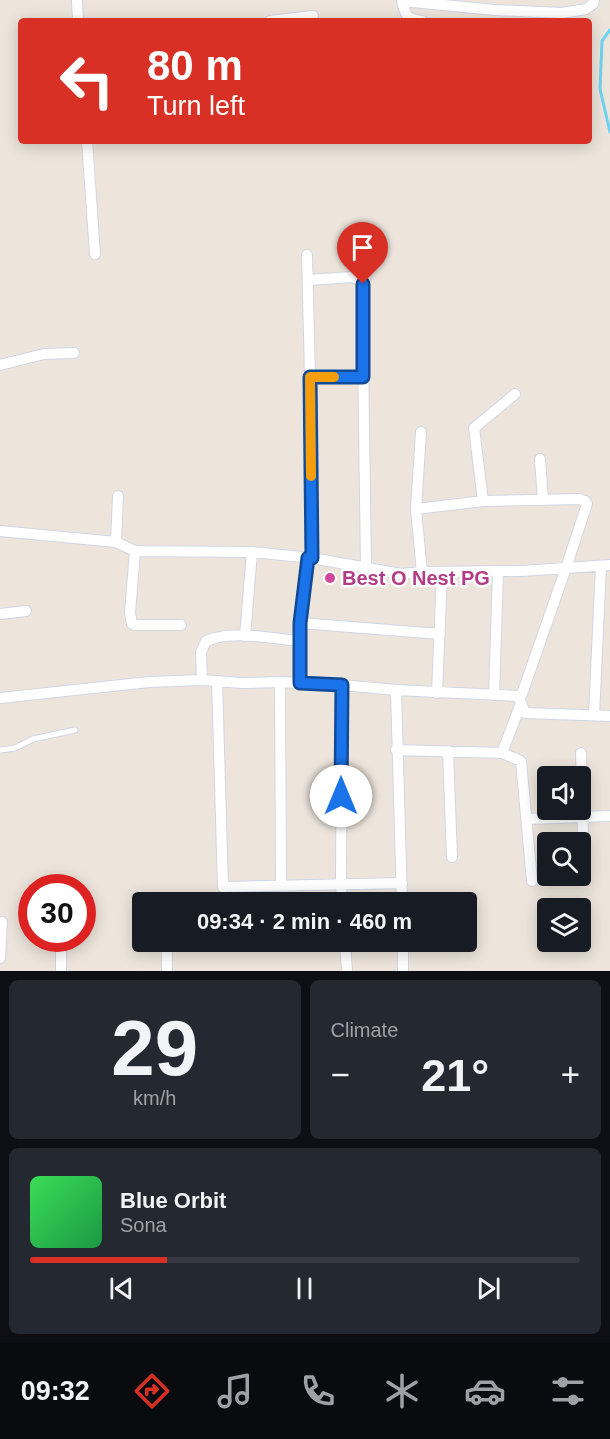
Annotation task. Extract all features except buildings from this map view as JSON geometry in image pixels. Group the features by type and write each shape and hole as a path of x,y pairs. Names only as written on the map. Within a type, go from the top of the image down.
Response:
{"street":[{"path":"77,0 78,18"},
{"path":"402,1 495,10 562,13 586,9 593,4 594,0"},
{"path":"402,1 405,18"},
{"path":"402,1 405,14 409,18"},
{"path":"296,18 314,16"},
{"path":"87,144 95,254"},
{"path":"300,683 300,623 310,558 307,255"},
{"path":"308,280 352,277 363,284 366,568"},
{"path":"0,365 44,354 74,353"},
{"path":"310,377 363,377"},
{"path":"483,501 474,428 515,394"},
{"path":"421,432 416,509 422,573"},
{"path":"540,459 543,500"},
{"path":"116,542 118,496"},
{"path":"416,509 483,501 579,499 587,504 502,753"},
{"path":"0,531 116,542 135,551 252,552 310,558 401,574 606,566 594,715"},
{"path":"135,551 130,613 132,624 181,625"},
{"path":"245,636 252,552"},
{"path":"494,695 498,571"},
{"path":"437,693 442,573"},
{"path":"0,614 26,611"},
{"path":"300,623 440,634"},
{"path":"202,680 201,652 206,641 215,638 245,636 299,641"},
{"path":"0,698 149,682 202,680 342,685 494,695 519,700"},
{"path":"217,681 224,887 402,883"},
{"path":"280,682 281,886"},
{"path":"341,892 342,685"},
{"path":"396,690 402,892"},
{"path":"519,700 525,713 610,716"},
{"path":"396,750 502,753 521,761 532,880"},
{"path":"448,752 452,857"},
{"path":"581,753 581,766"},
{"path":"591,817 610,816"},
{"path":"527,819 537,819"},
{"path":"0,958 2,922"},
{"path":"61,952 61,971"},
{"path":"167,952 167,971"},
{"path":"346,952 347,971"},
{"path":"403,952 403,971"}],"lane":[{"path":"0,750 15,748 33,739 75,730"}],"waterway":[{"path":"610,30 602,41 600,89 610,132"}],"slow traffic":[{"path":"311,476 310,377 334,377"}],"place":[{"name":"Best O Nest PG","path":"330,578"}],"route":[{"path":"341,796 342,685 300,683 299,631 308,558 312,558 310,377 363,377 363,284"}]}
